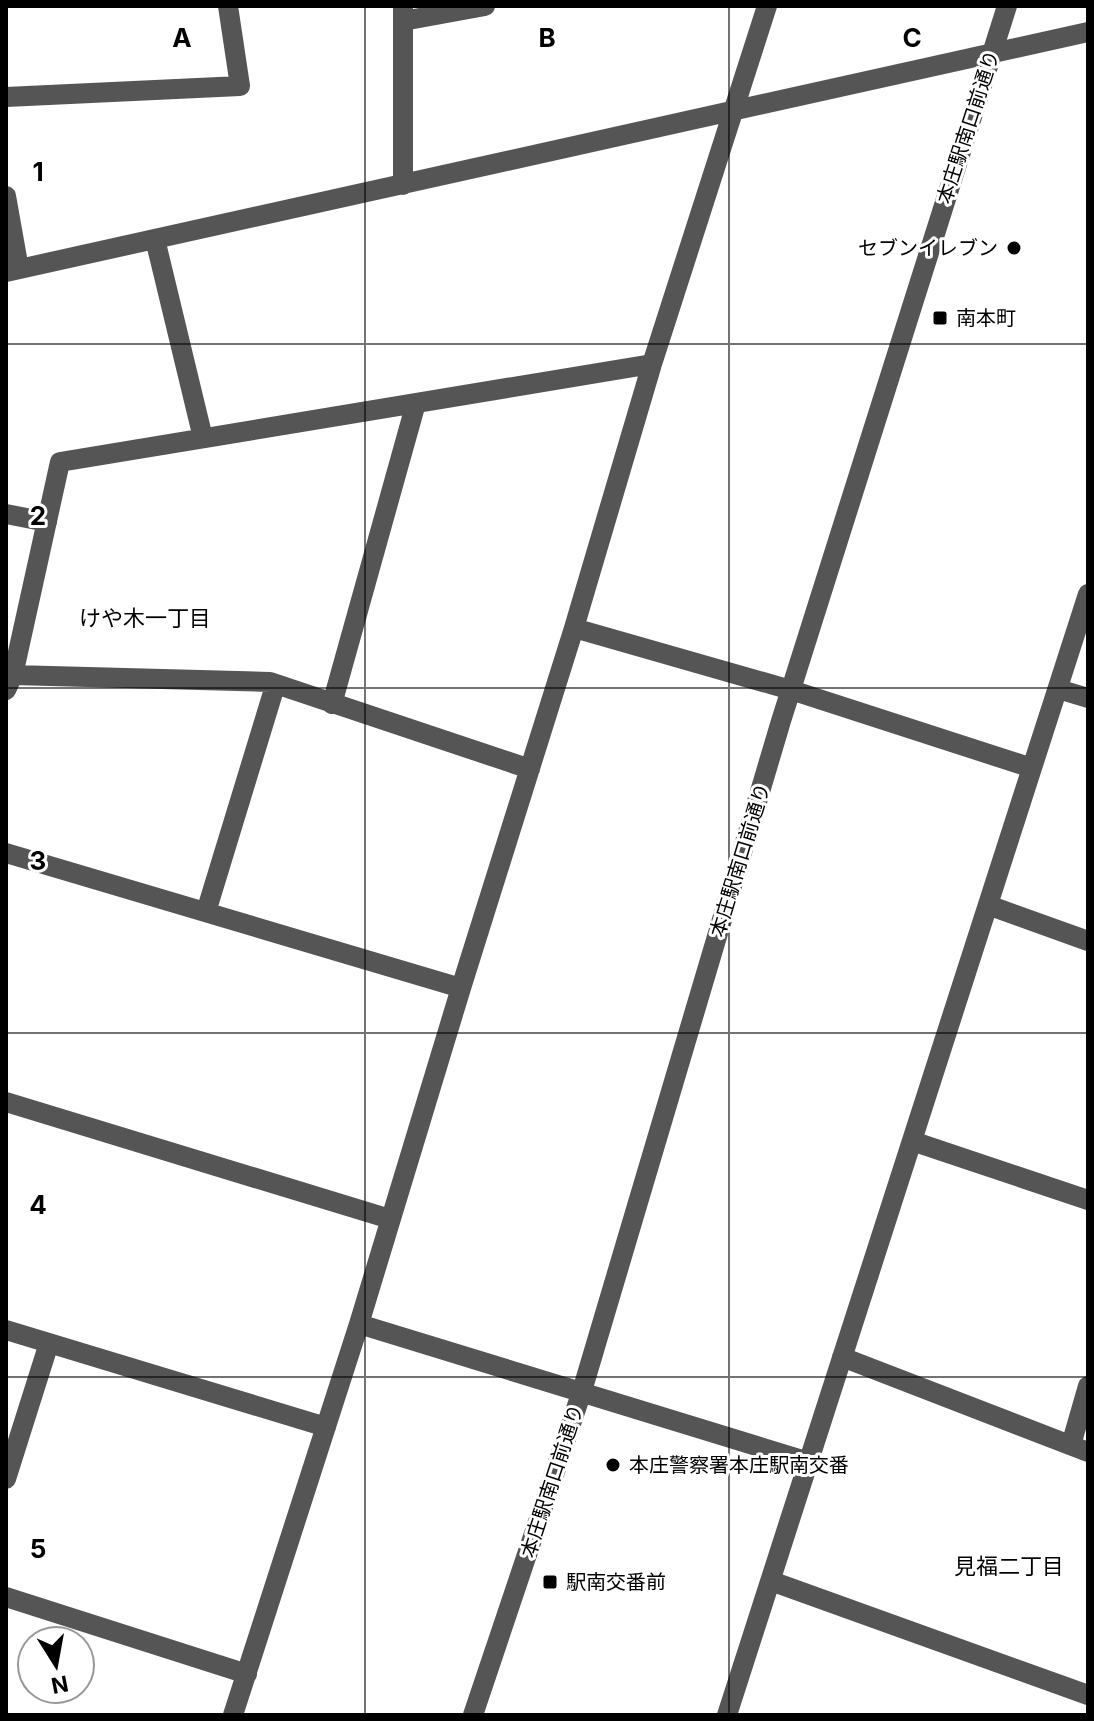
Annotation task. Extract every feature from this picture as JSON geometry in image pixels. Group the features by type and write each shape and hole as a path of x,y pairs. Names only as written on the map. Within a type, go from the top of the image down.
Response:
{"street":[{"path":"6,97 240,86 228,6"},
{"path":"403,185 403,14 485,6"},
{"path":"233,1715 359,1324 574,628 652,364 767,6"},
{"name":"本庄駅南口前通り","path":"473,1715 582,1391 791,690 1007,6"},
{"path":"6,196 13,271 1088,32"},
{"path":"155,239 203,438"},
{"path":"530,769 270,682 9,682 60,462 652,364"},
{"path":"332,704 416,403"},
{"path":"6,514 47,522"},
{"path":"727,1715 1088,594"},
{"path":"574,628 791,690 1032,768"},
{"path":"206,912 275,686"},
{"path":"1058,689 1088,698"},
{"path":"6,853 461,988"},
{"path":"988,905 1088,941"},
{"path":"6,1102 390,1219"},
{"path":"912,1141 1088,1200"},
{"path":"359,1324 809,1462"},
{"path":"6,1330 326,1427"},
{"path":"6,1479 49,1343"},
{"path":"842,1357 1079,1449 1088,1386"},
{"path":"771,1581 1088,1695"},
{"path":"6,1597 247,1674"}],"place":[{"name":"セブンイレブン","path":"1014,248"},
{"name":"南本町","path":"940,318"},
{"name":"本庄警察署本庄駅南交番","path":"613,1465"},
{"name":"駅南交番前","path":"550,1582"}],"district":[{"name":"けや木一丁目","path":"145,618"},
{"name":"見福二丁目","path":"1009,1566"}]}
